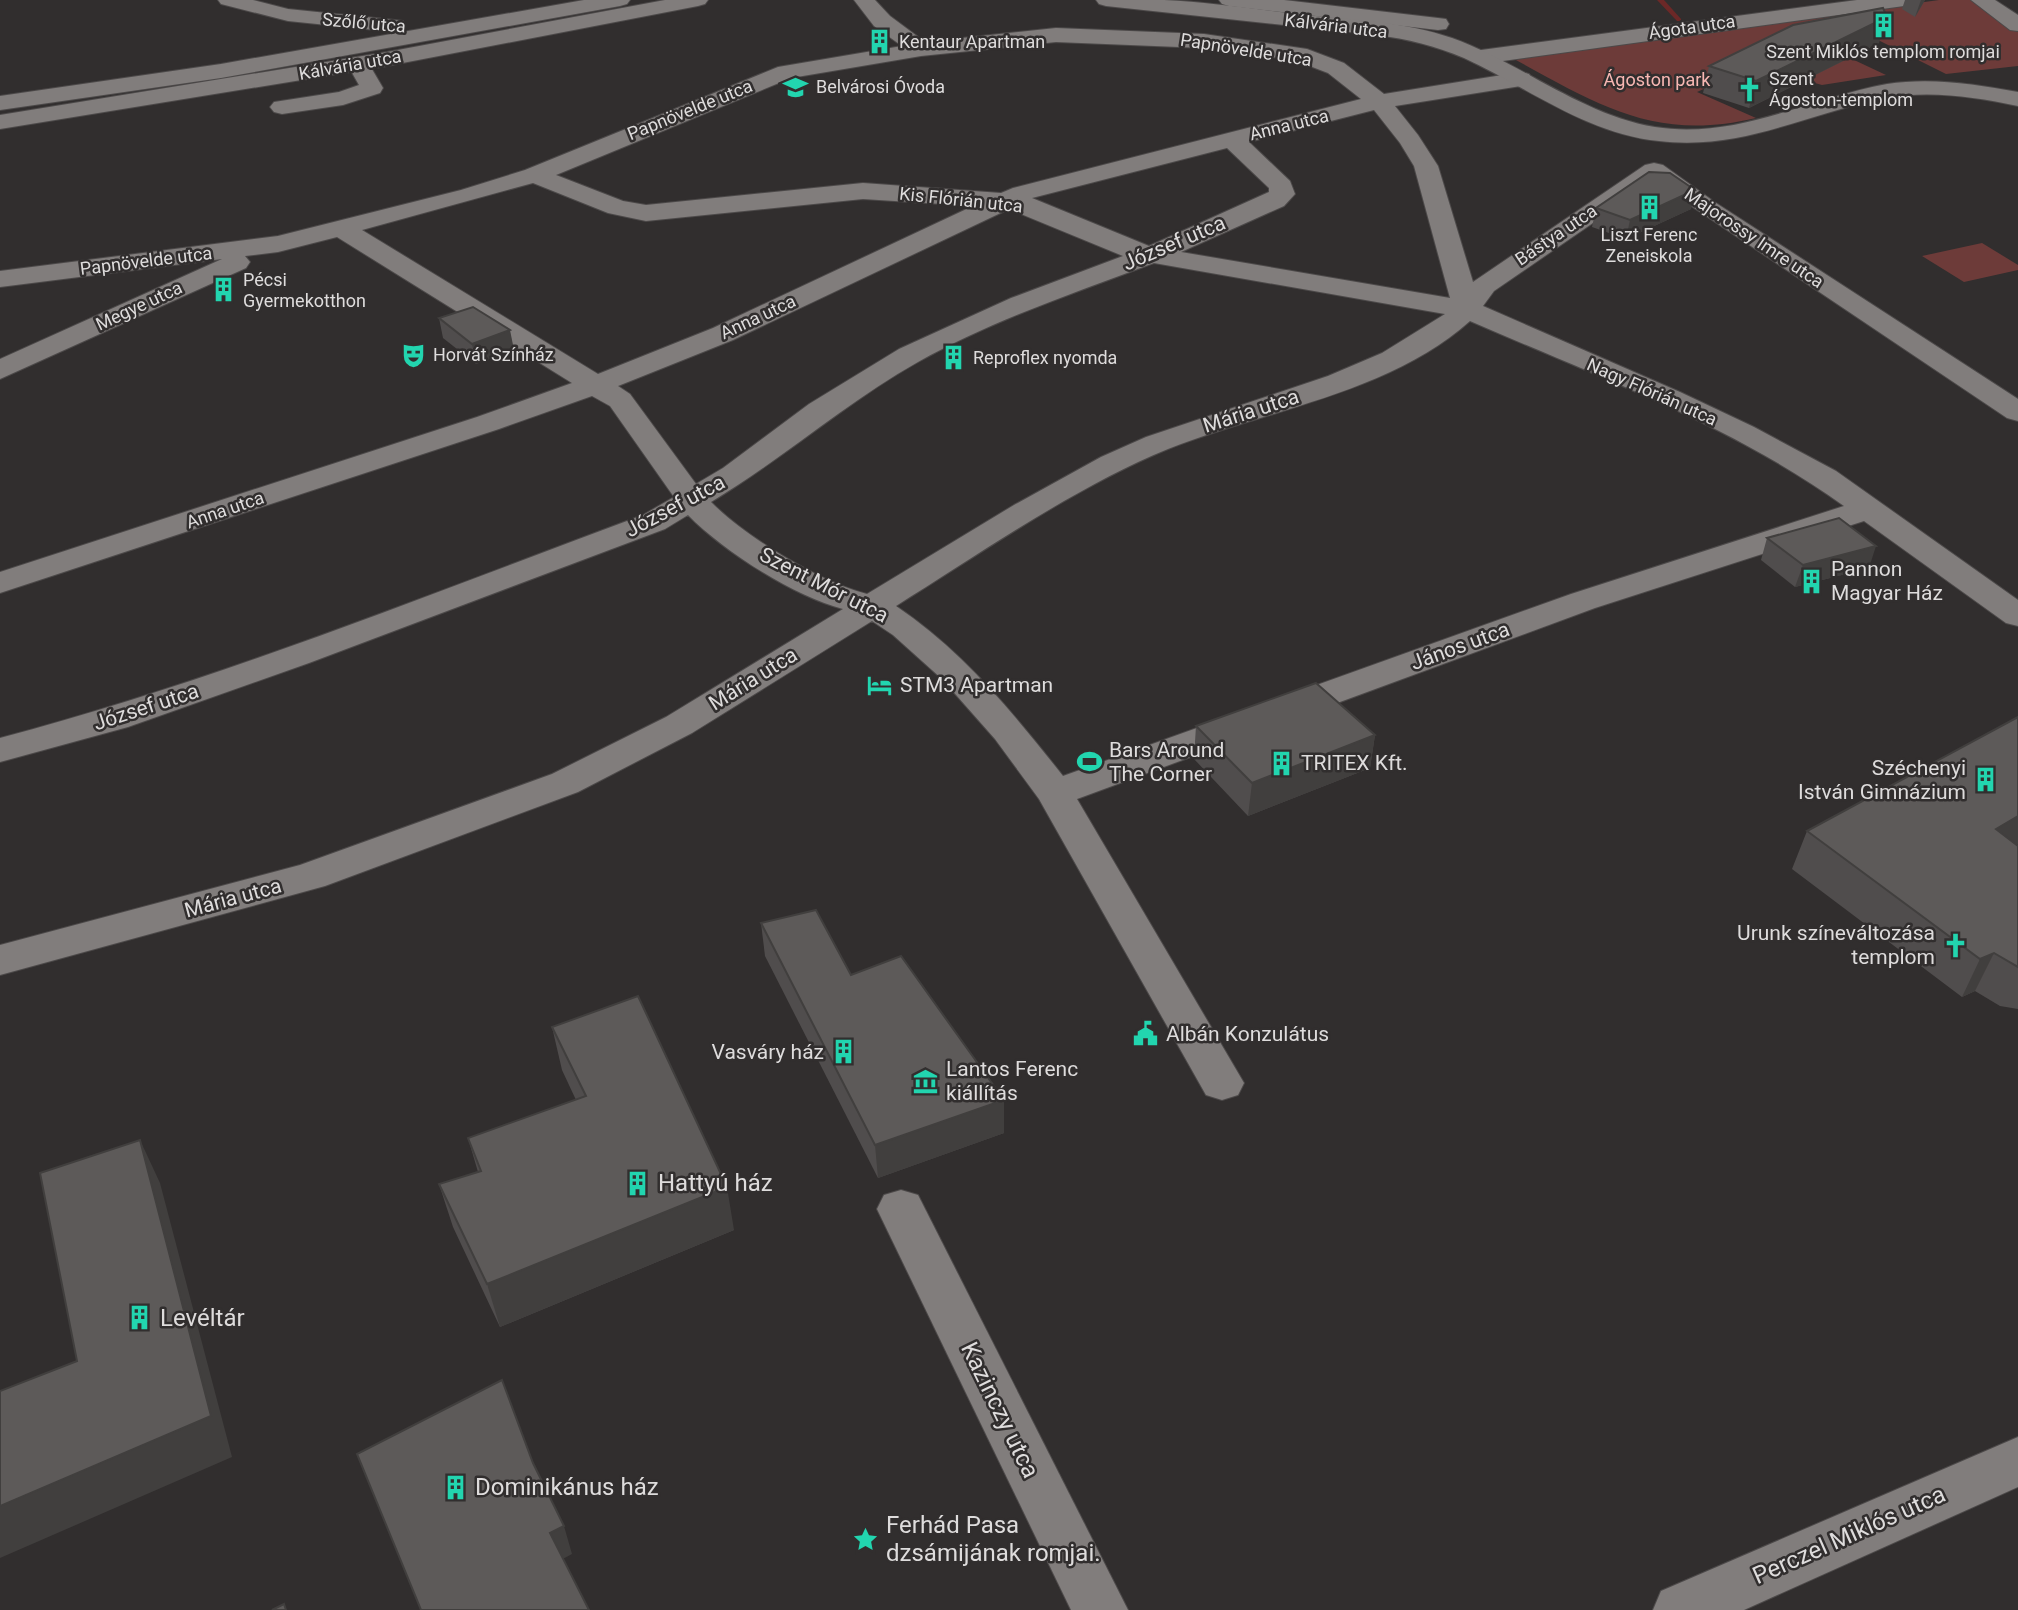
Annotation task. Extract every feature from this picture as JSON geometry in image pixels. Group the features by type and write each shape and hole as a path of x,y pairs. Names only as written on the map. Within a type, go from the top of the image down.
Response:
{"street":[{"name":"Szőlő utca","path":"228,0 276,5 324,20 379,26 445,23"},
{"name":"Kálvária utca","path":"0,103 221,71 445,23 620,0"},
{"name":"Kálvária utca","path":"0,122 358,64 698,0"},
{"path":"864,0 882,20 920,49"},
{"name":"Kálvária utca","path":"1106,0 1439,33"},
{"name":"Kálvária utca","path":"1229,0 1342,7 1439,33"},
{"path":"1426,0 1442,19 1439,33 1521,79 1605,121 1655,134 1733,134 1778,124 1873,94 2018,79"},
{"name":"Ágota utca","path":"1481,57 1904,0"},
{"path":"1980,0 2018,25"},
{"path":"1668,11 1683,28"},
{"name":"Papnövelde utca","path":"0,279 278,244 342,229 534,175 786,72 920,49 1056,35 1143,36 1204,41 1300,54 1336,68 1379,102"},
{"path":"282,107 343,98 372,88 358,64"},
{"name":"Anna utca","path":"0,583 488,423 596,384 723,334 1022,193 1379,102 1521,79"},
{"path":"1923,89 1982,93 2018,99"},
{"path":"1379,102 1410,140 1426,166 1467,309"},
{"path":"1654,170 1655,134"},
{"name":"József utca","path":"0,750 116,719 271,665 654,522 693,502 734,475 820,410 909,355 1021,304 1151,254 1275,201 1282,194 1281,186 1233,140"},
{"name":"Bástya utca","path":"1467,309 1486,283 1654,170"},
{"name":"Majorossy Imre utca","path":"1654,170 1707,208 2018,412"},
{"name":"Kis Flórián utca","path":"534,175 617,208 646,214 863,191 1019,202 1136,252 1467,309"},
{"name":"Szent Mór utca","path":"342,229 620,400 693,502 716,525 777,566 840,598 872,606 905,628 955,671 1008,731 1055,793 1222,1083"},
{"name":"Megye utca","path":"0,370 278,244"},
{"name":"Nagy Flórián utca","path":"1467,309 1670,398 1743,433 1825,478 2018,616"},
{"name":"Mária utca","path":"0,960 311,876 565,783 679,725 1025,512 1112,464 1157,443 1338,382 1390,360 1428,339 1467,309"},
{"name":"János utca","path":"1055,793 1583,601 1868,509"},
{"name":"Kazinczy utca","path":"901,1209 1100,1610"},
{"name":"Perczel Miklós utca","path":"1681,1610 2018,1461"}],"green space":[{"name":"Ágoston park","path":"1939,0 1975,0 2018,29 2018,66 1946,74 1866,34 1818,43 1886,75 1822,85 1754,66 1697,92 1756,118 1720,124 1688,125 1629,115 1573,91 1514,59"},
{"path":"1982,243 2018,265 2018,270 1964,282 1922,256"}],"building":[{"path":"1883,8 1887,17 1756,81 1709,66 1793,25"},
{"path":"1649,172 1670,173 1695,190 1630,220 1596,208"},
{"path":"473,307 510,330 472,344 439,318"},
{"path":"1839,518 1876,546 1803,565 1767,538"},
{"path":"1316,683 1375,735 1252,783 1196,726"},
{"path":"2018,717 2018,816 1996,829 2018,846 2018,967 1994,953 1980,959 1807,831"},
{"name":"Vasváry ház","path":"816,910 851,975 901,956 1004,1100 875,1145 761,923"},
{"name":"Hattyú ház","path":"638,996 727,1187 487,1284 439,1184 481,1171 468,1138 586,1096 552,1027"},
{"name":"Levéltár","path":"140,1140 211,1416 0,1506 0,1391 77,1361 40,1173"},
{"path":"502,1380 533,1463 564,1526 550,1533 589,1610 421,1610 357,1454"},
{"path":"284,1604 286,1610 272,1610"}],"waterway":[{"path":"1660,0 1679,20"}],"place":[{"name":"Szent Miklós templom romjai","path":"1883,25"},
{"name":"Kentaur Apartman","path":"879,42"},
{"name":"Belvárosi Óvoda","path":"796,87"},
{"name":"Szent Ágoston-templom","path":"1749,89"},
{"name":"Liszt Ferenc Zeneiskola","path":"1649,208"},
{"name":"Pécsi Gyermekotthon","path":"223,290"},
{"name":"Horvát Színház","path":"413,355"},
{"name":"Reproflex nyomda","path":"953,358"},
{"name":"Pannon Magyar Ház","path":"1811,581"},
{"name":"STM3 Apartman","path":"880,685"},
{"name":"Bars Around The Corner","path":"1089,762"},
{"name":"TRITEX Kft.","path":"1281,763"},
{"name":"Széchenyi István Gimnázium","path":"1986,780"},
{"name":"Urunk színeváltozása templom","path":"1955,945"},
{"name":"Albán Konzulátus","path":"1146,1034"},
{"name":"Vasváry ház","path":"844,1052"},
{"name":"Lantos Ferenc kiállítás","path":"926,1081"},
{"name":"Hattyú ház","path":"638,1183"},
{"name":"Levéltár","path":"140,1318"},
{"name":"Dominikánus ház","path":"455,1487"},
{"name":"Ferhád Pasa dzsámijának romjai.","path":"866,1539"}]}
